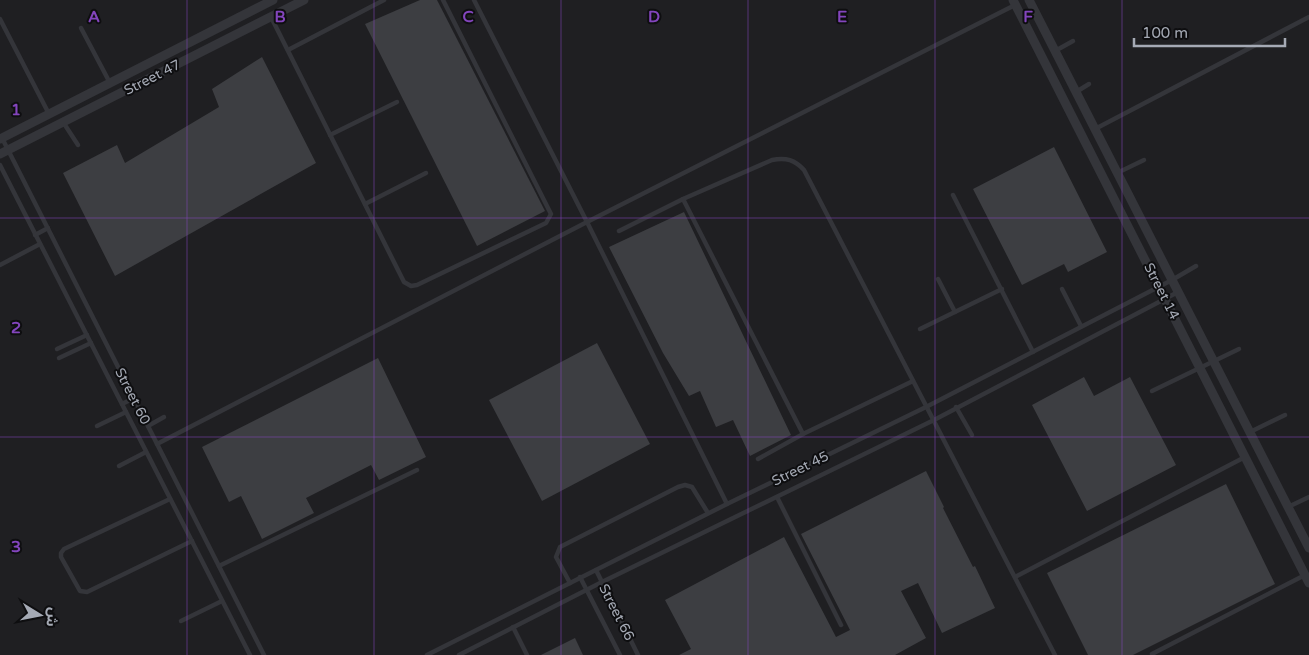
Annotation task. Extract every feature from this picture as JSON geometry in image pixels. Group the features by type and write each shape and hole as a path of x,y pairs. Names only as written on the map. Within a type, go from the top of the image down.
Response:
{"street":[{"name":"Street 47","path":"1,138 273,0"},
{"name":"Street 47","path":"4,152 271,17 292,3 304,0"},
{"name":"Street 14","path":"1029,0 1309,548"},
{"name":"Street 14","path":"1014,2 1160,286 1307,579"}],"lane":[{"path":"288,50 384,0"},
{"path":"271,17 404,282 411,286 417,285 546,223 550,219 550,210 443,0"},
{"path":"474,0 727,504"},
{"path":"157,444 1014,2"},
{"path":"1095,129 1309,17"},
{"path":"0,19 49,114"},
{"path":"81,28 110,83"},
{"path":"1055,51 1073,41"},
{"path":"1076,92 1089,84"},
{"path":"330,135 397,102"},
{"path":"63,122 78,145"},
{"name":"Street 60","path":"1,138 4,152 48,228 264,655"},
{"path":"619,231 683,199 772,160 790,159 798,163 804,170 1055,655"},
{"path":"1117,173 1144,160"},
{"name":"Street 60","path":"0,166 250,655"},
{"path":"365,204 426,174"},
{"path":"953,195 1034,352"},
{"path":"683,199 804,434"},
{"path":"35,235 48,228"},
{"path":"0,265 40,244"},
{"name":"Street 45","path":"427,655 708,513 926,407 1196,266"},
{"path":"938,279 954,312"},
{"path":"920,329 1002,289"},
{"path":"1062,289 1081,326"},
{"name":"Street 45","path":"459,655 465,654 513,627 602,582 934,420 1178,292"},
{"path":"57,349 86,335"},
{"path":"59,358 91,343"},
{"path":"1152,391 1239,348"},
{"path":"758,459 804,434 913,381"},
{"path":"122,404 134,398"},
{"path":"956,408 972,435"},
{"path":"97,426 126,412"},
{"path":"1250,432 1285,415"},
{"path":"148,426 164,417"},
{"path":"119,466 146,452"},
{"path":"1015,577 1245,457"},
{"path":"219,566 418,470"},
{"path":"570,583 556,557 560,547 678,487 685,485 692,487 708,513"},
{"path":"776,497 841,626"},
{"path":"1288,507 1309,497"},
{"path":"170,499 64,549 61,557 80,591 87,592 192,541"},
{"name":"Street 66","path":"596,570 638,655"},
{"name":"Street 66","path":"580,578 620,655"},
{"path":"1152,654 1307,579"},
{"path":"181,621 222,601"},
{"path":"513,627 527,655"}],"shaded area":[{"path":"0,0 1309,0 1309,655 0,655"}],"building":[{"path":"420,0 437,0 545,211 477,246 365,24"},
{"path":"262,57 316,163 115,276 63,173 117,145 125,163 219,107 212,89"},
{"path":"1054,147 1107,252 1068,272 1064,264 1022,285 973,189"},
{"path":"684,212 791,435 750,456 733,420 716,427 700,391 689,396 663,353 609,247"},
{"path":"597,343 650,444 542,501 489,400"},
{"path":"378,358 426,457 379,480 371,465 306,498 314,513 262,539 241,496 229,502 202,447"},
{"path":"1084,377 1094,396 1130,377 1176,465 1087,511 1032,405"},
{"path":"926,471 995,608 942,633 918,583 901,591 926,638 895,655 679,655 691,649 665,600 784,537 836,637 850,630 801,534"},
{"path":"1226,484 1275,584 1133,655 1088,655 1047,573"},
{"path":"575,638 583,655 541,655"}]}
